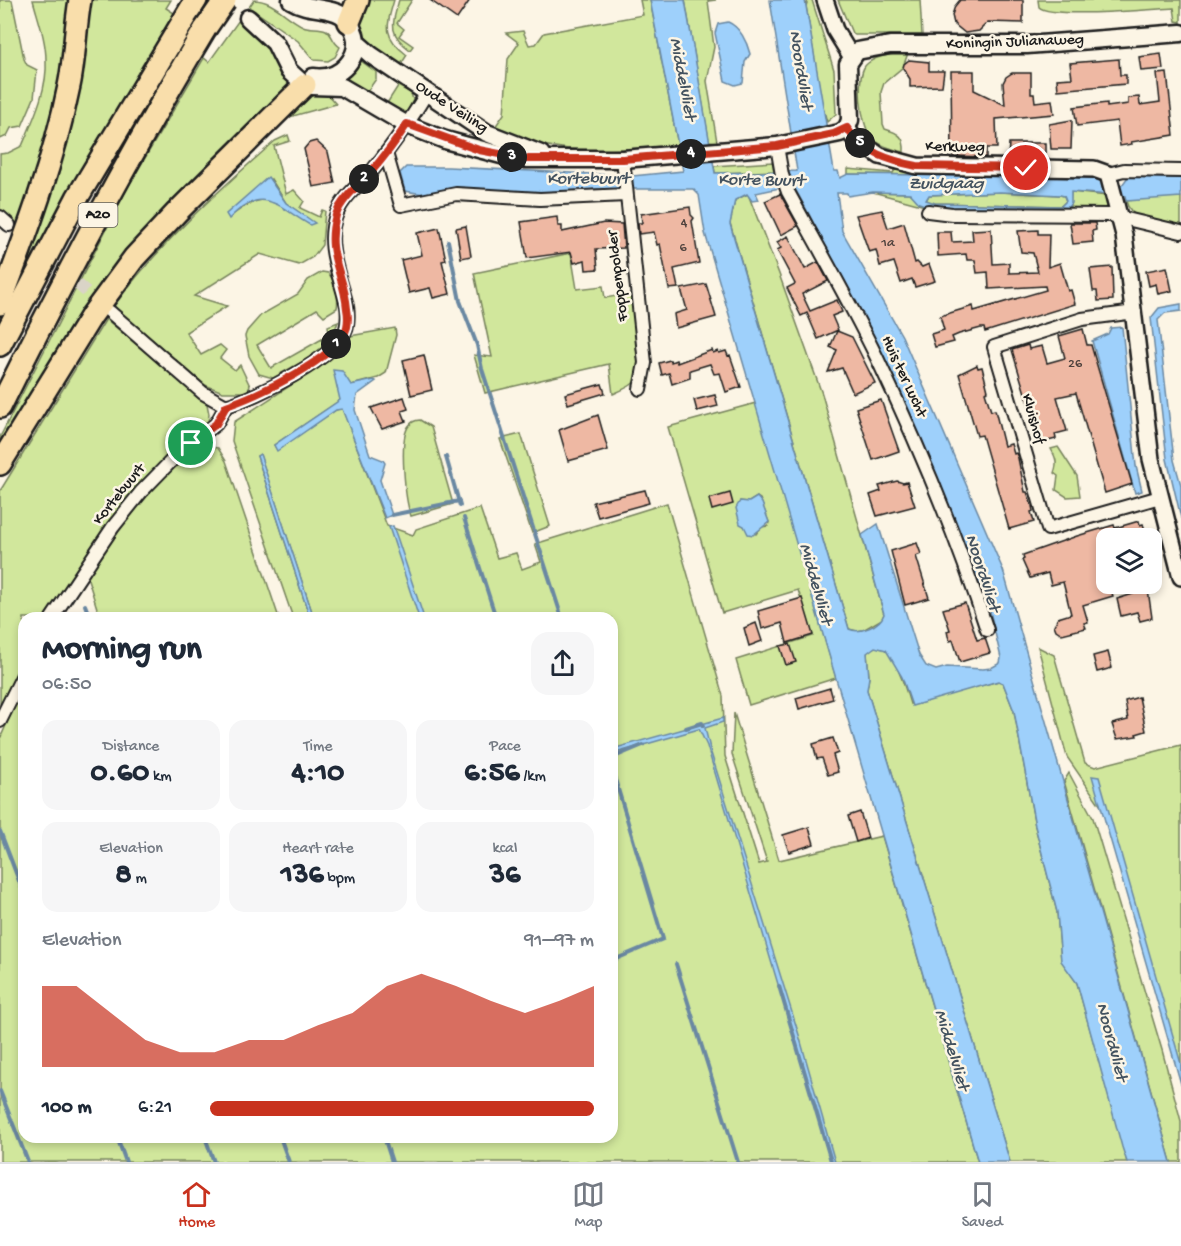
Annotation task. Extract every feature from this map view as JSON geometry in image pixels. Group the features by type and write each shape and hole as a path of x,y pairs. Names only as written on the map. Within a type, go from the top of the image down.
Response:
{"highway":[{"name":"A20","path":"0,407 152,116 223,0"},
{"path":"353,38 358,0"},
{"path":"0,304 43,182 60,123 69,84 80,3"},
{"name":"A20","path":"0,345 77,198 190,8"},
{"path":"0,464 92,315 122,274 155,234 271,120 303,80"}],"main road":[{"path":"223,0 248,18 272,31 281,44 286,68 303,80 336,74 349,63 353,38"},
{"path":"277,0 292,11 300,7 335,20 343,28 346,44 353,38"},
{"name":"Oude Veiling","path":"300,7 331,8 342,14 353,38 388,66 488,133 550,158"},
{"name":"Koningin Julianaweg","path":"851,57 862,49 890,45 1028,45 1181,33"},
{"path":"840,131 851,112 847,73 851,57"},
{"name":"Oude Veiling","path":"303,80 342,87 407,124 479,150 526,159 550,158 624,166 676,155 782,150 840,131"}],"street":[{"path":"825,0 835,30 851,57"},
{"path":"110,312 203,393 226,406 250,398 324,357 338,342 346,328 347,309 333,255 331,235 337,211 386,153 427,92"},
{"name":"Kerkweg","path":"840,131 853,137 880,156 917,166 1094,169 1112,185 1124,170 1181,171"},
{"name":"Huis ter Lucht","path":"782,150 788,192 876,357 906,422 964,561 987,630"},
{"path":"386,153 401,205 456,194 540,199 626,193"},
{"name":"Foppenpolder","path":"624,166 645,363 640,389"},
{"path":"1112,185 1120,217 1135,312 1151,459 1181,577"},
{"path":"928,211 952,214 1120,217 1181,232"},
{"name":"Kluishof","path":"1135,312 1082,319 994,346 1048,529 1160,497"},
{"name":"Kortebuurt","path":"56,612 113,527 141,492 180,452 216,424 226,406"},
{"path":"0,722 18,685"}],"green space":[{"path":"0,0 12,0 24,59 27,65 37,70 34,98 22,126 11,128 7,136 0,139"},
{"path":"33,0 75,0 63,85 19,225 0,209 0,154 22,146 45,82 45,45"},
{"path":"91,0 171,0 166,8 174,13 69,193 6,308 41,206 70,132 82,71"},
{"path":"254,0 273,6 303,26 326,30 340,47 335,57 328,61 314,60 298,41 249,7"},
{"path":"367,0 394,0 388,31 394,43 407,55 398,69 363,39 358,20"},
{"path":"399,0 412,0 397,23 404,29 399,36 413,46 410,50 395,33 394,22"},
{"path":"640,0 650,0 678,145 606,150 570,149 534,143 495,127 504,114 508,59 519,43 506,33 523,31 529,45 536,44 544,33 643,15"},
{"path":"685,0 716,0 708,1 714,47 707,81 717,142 709,141"},
{"path":"808,0 812,0 834,70 836,114 827,122 806,6"},
{"path":"838,0 920,0 922,35 855,35 852,33"},
{"path":"1038,0 1181,0 1181,22 1176,21 1174,8 1062,12 1047,11 1039,7"},
{"path":"239,20 270,43 293,81 247,131 155,219 137,242 0,456 0,437 129,185 204,58 209,62"},
{"path":"908,53 903,67 884,83 881,92 883,124 885,129 900,136 904,152 882,145 871,137 864,122 860,88 864,69 872,60 892,54"},
{"path":"357,58 376,72 376,79 364,96 335,79"},
{"path":"398,86 411,93 413,100 405,116 384,108"},
{"path":"306,93 327,94 336,104 286,118"},
{"path":"288,135 290,141 274,146 286,194 294,190 304,201 300,208 319,217 322,210 325,211 322,245 313,257 299,265 260,254 194,296 227,306 186,332 201,355 220,345 226,350 220,358 235,370 240,365 250,386 247,392 223,392 205,385 114,306 150,261 210,199 275,141","holes":["271,179 286,203 314,223 274,202 265,200 256,201 230,217"]},
{"path":"773,162 776,171 715,173 714,166"},
{"path":"896,168 912,171 1084,175 1084,177 848,174 848,169 893,173"},
{"path":"873,192 910,193 924,205 944,209 1063,211 1070,206 1071,192 1107,196 1109,204 1104,213 936,209"},
{"path":"1000,192 1060,195 1064,196 1066,201 1061,206 926,201 929,195"},
{"path":"748,194 822,394 884,614 882,619 863,630 849,629 730,223 735,200"},
{"path":"1155,197 1181,197 1181,229 1141,218 1134,214 1126,201"},
{"path":"571,253 577,289 603,286 605,298 635,293 643,368 638,378 628,387 613,394 609,364 485,393 474,355 492,357 474,273"},
{"path":"322,272 328,273 333,280 337,294 337,308 324,316 317,309 257,345 271,368 329,335 328,326 338,322 330,341 316,354 273,378 259,374 249,356 245,336 247,331 261,315 298,294 308,280"},
{"path":"106,319 207,404 208,423 164,460 51,612 18,612 18,674 0,713 0,491"},
{"path":"395,328 396,335 386,373 378,378 351,385 348,384 342,371 340,400 274,445 277,450 342,408 387,526 413,535 416,529 480,508 497,558 516,553 522,569 541,562 535,544 667,503 723,696 725,756 759,864 767,862 732,754 734,713 779,860 882,836 978,1162 0,1162 0,739 18,698 18,1143 618,1143 618,612 312,612 260,455 257,456 308,612 291,612 232,441 234,422 327,362 350,336"},
{"path":"756,403 836,678 749,705 736,660 813,636 798,590 722,613 668,427","holes":["757,497 760,499 769,522 768,526 761,527 756,534 744,526 740,501 749,502"]},
{"path":"420,420 431,427 453,504 411,516 403,457 405,434 409,425"},
{"path":"521,434 550,526 532,533 500,439"},
{"path":"200,446 218,448 226,461 277,612 98,612 87,576 138,506"},
{"path":"1058,447 1077,476 1080,496 1067,497 1056,490 1058,476 1054,473 1056,461 1051,449"},
{"path":"879,646 890,655 894,662 910,704 999,681 1003,683 1014,711 1035,826 1057,912 1061,960 1077,983 1127,1162 1010,1162 867,690 869,677 867,653 869,649"},
{"path":"1038,647 1054,655 1085,763 1095,767 1181,745 1181,1074 1105,812 1067,757"},
{"path":"1069,773 1093,818 1162,1050 1181,1121 1181,1162 1171,1162 1064,781"}],"water":[{"path":"650,0 685,0 715,173 797,171 770,0 805,0 834,171 838,171 840,178 848,174 1094,177 1106,185 1122,185 1128,177 1181,178 1181,197 1126,201 1125,196 1071,192 1071,203 1067,209 1003,210 930,207 919,203 910,193 873,192 848,196 847,193 837,193 842,231 902,336 1003,570 1171,1162 1127,1162 1077,983 1061,961 1057,912 1035,826 1014,711 1003,683 998,681 912,706 902,677 886,650 875,647 867,653 869,677 867,690 1010,1162 978,1162 705,233 699,195 693,189 595,189 563,194 521,194 476,188 423,194 405,191 400,173 406,167 632,176 683,171","holes":["794,187 810,216 935,474 989,607 1001,658 1000,663 991,668 947,667 936,670 926,666 919,655 878,524 862,535 884,614 869,628 849,629 730,224 735,200 747,194 752,201 759,200 756,193","1000,192 1060,195 1064,196 1066,201 1061,206 935,203 926,200 929,195"]},
{"path":"728,22 742,35 750,54 745,62 743,83 735,85 725,81 715,33 718,24"},
{"path":"268,177 286,203 315,223 310,225 279,206 261,200 241,208 229,219 226,214"},
{"path":"1181,304 1181,311 1165,313 1158,320 1174,460 1181,485 1181,518 1167,459 1151,318 1159,308"},
{"path":"1122,327 1136,466 1142,491 1135,493 1092,341 1108,334 1111,328"},
{"path":"333,370 342,371 351,385 376,381 357,395 355,410 370,455 385,463 380,480 392,515 385,518 342,409 336,410 277,451 274,445 340,400"},
{"path":"260,454 312,612 308,612 257,456"},
{"path":"757,497 762,503 769,522 753,535 748,534 744,526 740,524 736,508 740,501 749,502"},
{"path":"393,526 422,612 417,612 389,527"},
{"path":"723,718 723,722 705,728 711,753 799,1035 835,1162 831,1162 707,746 699,729 618,752 618,747"},
{"path":"1092,776 1099,777 1181,1064 1181,1084"}],"building":[{"path":"430,0 470,0 457,19"},
{"path":"960,0 1023,0 1023,23 988,22 979,31 965,33 954,24 952,15"},
{"path":"1161,54 1163,69 1141,71 1139,57"},
{"path":"1119,59 1120,75 1126,75 1126,84 1058,90 1057,79 1072,78 1070,63"},
{"path":"909,60 929,62 929,71 944,71 942,86 910,87 910,79 903,68"},
{"path":"951,71 974,71 974,90 1005,105 1003,83 1006,77 1012,73 1031,73 1031,94 1034,94 1035,102 1052,100 1054,114 996,119 997,148 986,148 986,157 952,156"},
{"path":"1167,73 1174,135 1120,146 1117,121 1077,126 1074,107 1107,103 1107,107 1128,104 1128,98 1139,97 1140,105 1160,102 1157,74"},
{"path":"1072,120 1071,149 1051,149 1049,124"},
{"path":"316,141 328,152 335,183 313,187 304,149 309,143"},
{"path":"1009,143 1045,143 1045,158 1008,158"},
{"path":"780,194 798,226 781,235 765,201"},
{"path":"690,207 694,218 692,221 699,263 674,269 678,288 669,289 660,244 657,245 654,232 639,234 638,223 642,223 641,214"},
{"path":"882,210 888,228 904,223 915,263 917,262 922,267 929,264 935,281 915,287 912,279 901,283 894,262 880,266 876,250 869,252 856,215"},
{"path":"557,217 558,226 562,226 562,232 604,223 622,224 624,248 596,249 598,269 586,270 585,260 574,263 571,252 527,258 521,222"},
{"path":"1070,223 1095,223 1096,230 1092,231 1093,242 1073,244"},
{"path":"466,226 471,256 461,258 456,228"},
{"path":"439,228 446,260 442,261 450,294 433,298 430,288 409,293 401,260 422,255 417,233"},
{"path":"991,229 993,264 1009,263 1009,273 1038,272 1033,253 1021,252 1018,231 1038,230 1038,234 1049,234 1048,267 1060,263 1068,291 1071,290 1075,304 985,332 984,328 981,328 959,334 952,337 954,342 935,347 931,334 944,330 940,316 973,306 974,311 1046,290 1045,286 989,289 988,272 977,273 975,260 967,260 966,254 938,256 937,232 951,232 952,242 973,241 972,230"},
{"path":"788,236 805,269 818,262 828,281 802,294 810,311 837,300 842,312 832,316 838,330 818,339 807,313 801,316 787,288 795,284 777,250 781,248 777,242"},
{"path":"1112,267 1113,300 1098,301 1097,291 1093,291 1090,269"},
{"path":"1167,267 1172,291 1158,294 1156,284 1149,286 1146,271"},
{"path":"706,284 716,317 676,328 674,314 687,310 681,289"},
{"path":"1083,329 1087,345 1091,345 1132,484 1105,493 1076,393 1057,397 1067,431 1055,434 1056,439 1040,443 1012,350 1028,345 1029,349 1042,346 1047,363 1065,358 1059,336"},
{"path":"837,331 852,337 875,383 853,393 842,368 828,372 837,350 830,347"},
{"path":"712,350 713,353 726,351 728,356 730,355 741,387 726,392 720,373 714,374 710,364 690,370 690,378 672,384 669,373 662,375 659,363 676,360 677,363"},
{"path":"424,355 432,390 411,395 403,360"},
{"path":"977,365 978,368 982,367 988,391 985,392 991,411 995,410 1004,446 1011,444 1018,458 1025,492 1027,492 1033,511 1031,512 1034,522 1009,529 982,435 977,436 959,374"},
{"path":"602,384 605,393 568,404 565,394"},
{"path":"715,395 718,406 697,411 694,400"},
{"path":"404,397 408,409 402,411 406,421 382,429 371,408"},
{"path":"881,400 899,451 873,460 856,408"},
{"path":"598,415 608,450 568,461 559,430"},
{"path":"897,481 907,482 915,506 877,516 870,495 881,491 879,486"},
{"path":"645,490 649,503 598,517 593,502"},
{"path":"730,493 733,504 712,510 709,499"},
{"path":"1139,521 1144,528 1115,528"},
{"path":"1096,530 1096,594 1112,594 1113,596 1083,605 1088,622 1084,623 1086,628 1062,634 1056,630 1054,625 1058,618 1071,614 1063,582 1051,585 1048,573 1030,578 1022,560 1023,555"},
{"path":"917,543 921,554 916,556 929,598 905,605 891,551"},
{"path":"1133,594 1149,594 1152,618 1140,621 1137,612 1121,616 1117,599"},
{"path":"802,598 813,635 787,643 782,623 762,629 758,611"},
{"path":"965,603 977,640 985,638 990,653 960,662 953,640 950,641 948,636 947,631 950,630 943,609"},
{"path":"756,623 762,641 749,646 744,628"},
{"path":"790,644 796,662 786,665 780,646"},
{"path":"1108,652 1112,668 1097,672 1093,656"},
{"path":"830,688 833,699 799,709 796,698"},
{"path":"1139,697 1146,731 1136,734 1137,736 1117,739 1112,724 1128,720 1125,701"},
{"path":"833,738 838,753 833,755 838,772 828,775 822,758 817,759 813,744"},
{"path":"860,812 868,838 856,842 848,816"},
{"path":"809,827 814,844 789,852 783,835"}],"waterway":[{"path":"448,241 460,301 477,345 482,369 560,612"},
{"path":"446,457 460,506"},
{"path":"392,515 459,501"},
{"path":"464,518 494,612"},
{"path":"85,605 88,612"},
{"path":"686,728 702,723 703,726"},
{"path":"618,755 643,745"},
{"path":"618,789 663,939 618,958"},
{"path":"0,831 18,878"},
{"path":"676,964 738,1162"},
{"path":"779,986 831,1161"},
{"path":"0,1091 18,1137"},
{"path":"21,1143 28,1162"},
{"path":"119,1143 126,1162"},
{"path":"207,1143 214,1162"},
{"path":"282,1143 289,1162"},
{"path":"386,1143 392,1162"}],"tunnel":[{"path":"9,225 103,306"}],"route":[{"path":"191,443 216,424 226,406 250,398 324,357 338,342 346,328 347,309 333,255 331,235 337,211 371,172 407,124 445,140 479,150 526,159 623,159 716,152 791,144 840,133 847,128 853,137 864,146 880,156 901,163 917,166 1026,168"}],"water label":[{"name":"Noordvliet","path":"800,70"},
{"name":"Middelvliet","path":"682,79"},
{"name":"Korte Buurt","path":"761,181"},
{"name":"Zuidgaag","path":"946,184"},
{"name":"Noordvliet","path":"982,573"},
{"name":"Middelvliet","path":"815,584"},
{"name":"Noordvliet","path":"1111,1042"},
{"name":"Middelvliet","path":"951,1050"}]}
